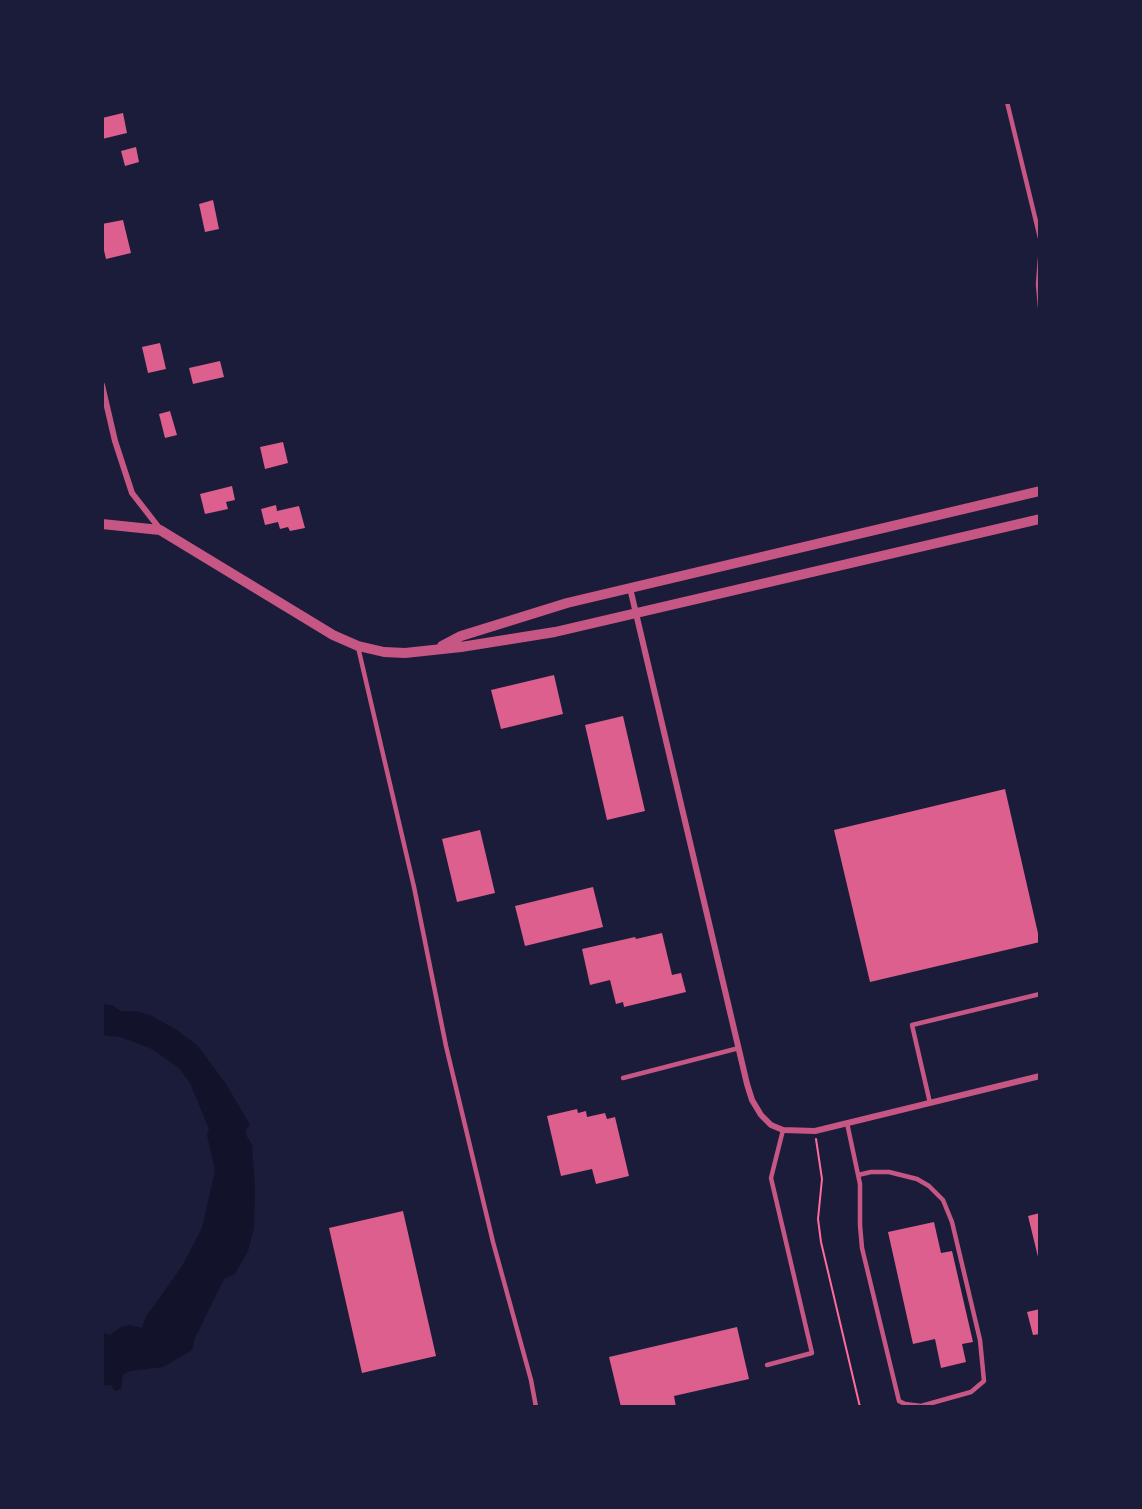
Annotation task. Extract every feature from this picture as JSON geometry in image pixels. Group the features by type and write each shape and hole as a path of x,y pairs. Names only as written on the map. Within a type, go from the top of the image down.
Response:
{"street":[{"path":"102,385 115,441 132,493 160,530 305,620 358,646 384,652 405,653 461,647 555,632 1040,519"},
{"path":"436,649 461,636 534,613 630,588 1040,491"},
{"path":"102,524 160,530"},
{"path":"630,588 739,1048 752,1100 761,1115 771,1125 783,1130 814,1131 1040,1076"}],"lane":[{"path":"1007,102 1040,238"},
{"path":"1040,258 1038,284 1040,307"},
{"path":"358,646 414,887 446,1047 536,1407"},
{"path":"930,1103 912,1025 1040,994"},
{"path":"623,1077 739,1048"},
{"path":"847,1124 860,1184 862,1248 899,1401 921,1406 971,1392 984,1381 980,1340 952,1222 943,1200 929,1186 916,1179 889,1172 858,1174"},
{"path":"767,1365 812,1353 771,1178 783,1130"}],"path":[{"path":"814,1131 822,1179 818,1219 820,1242 860,1407"}],"shaded area":[{"path":"102,1004 111,1005 121,1011 136,1011 150,1015 177,1030 198,1046 226,1084 250,1125 246,1130 247,1137 252,1144 255,1187 254,1228 248,1251 235,1274 224,1279 195,1338 192,1350 163,1367 123,1374 121,1389 115,1391 111,1385 102,1386 102,1325 104,1325 104,1333 110,1335 121,1327 129,1325 142,1328 146,1317 182,1266 202,1228 215,1171 207,1135 209,1129 190,1083 179,1068 150,1048 120,1037 102,1035"}],"building":[{"path":"123,113 127,133 102,139 102,118"},
{"path":"136,147 139,162 125,166 121,151"},
{"path":"213,200 219,229 205,232 199,204"},
{"path":"123,220 131,253 106,259 102,242 102,224"},
{"path":"160,343 166,369 148,373 142,347"},
{"path":"220,361 224,377 193,384 189,368"},
{"path":"170,411 177,435 165,438 159,414"},
{"path":"283,442 288,463 265,469 260,447"},
{"path":"232,486 235,500 226,502 228,509 205,514 200,494"},
{"path":"276,505 277,511 299,506 305,528 290,531 288,527 280,529 278,522 265,525 261,509"},
{"path":"554,675 563,714 501,729 491,690"},
{"path":"623,716 645,811 607,820 585,725"},
{"path":"1005,789 1040,942 870,982 834,830"},
{"path":"480,830 495,893 457,902 442,839"},
{"path":"593,887 603,927 525,946 515,906"},
{"path":"662,933 672,975 681,973 686,992 624,1007 623,1002 616,1004 610,980 590,985 582,949"},
{"path":"577,1109 578,1113 586,1111 587,1117 605,1113 607,1119 615,1117 629,1176 596,1184 592,1169 561,1176 547,1116"},
{"path":"403,1211 436,1356 362,1373 329,1228"},
{"path":"1040,1213 1040,1261 1039,1261 1028,1216"},
{"path":"934,1222 941,1253 952,1251 973,1342 962,1344 966,1362 941,1368 935,1339 913,1344 888,1232"},
{"path":"1040,1309 1040,1334 1033,1335 1027,1312"},
{"path":"737,1327 749,1379 674,1396 676,1407 621,1407 609,1357"}]}
